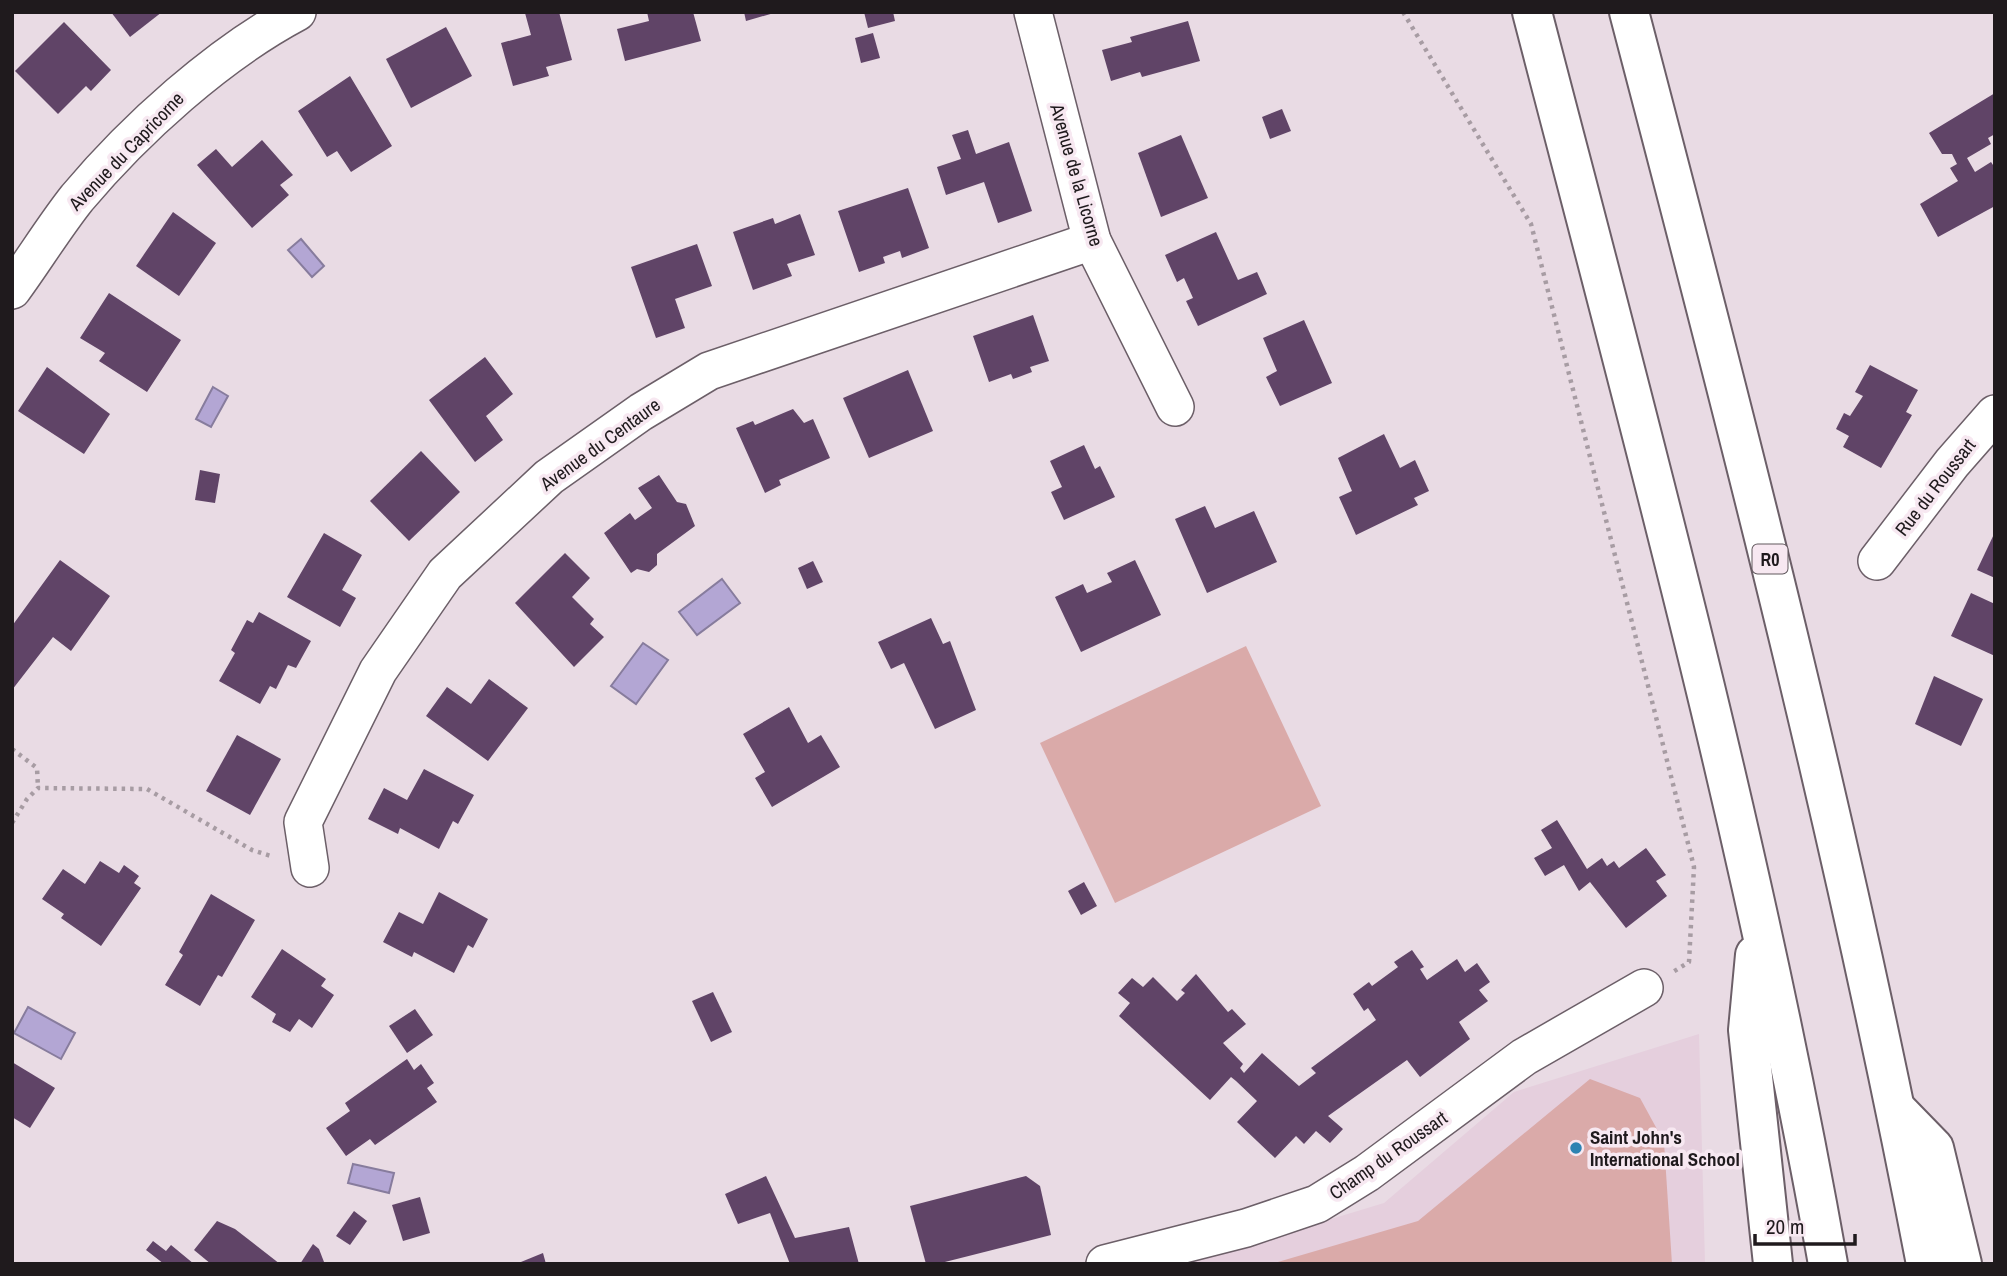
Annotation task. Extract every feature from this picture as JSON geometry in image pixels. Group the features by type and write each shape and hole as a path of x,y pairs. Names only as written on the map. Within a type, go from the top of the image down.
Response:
{"highway":[{"path":"1532,12 1667,531 1759,914 1828,1264"},
{"name":"R0","path":"1629,12 1756,495 1897,1110 1926,1264"},
{"path":"1759,914 1748,1031 1773,1264"},
{"path":"1897,1110 1934,1147 1962,1264"}],"street":[{"name":"Avenue du Capricorne","path":"12,290 78,198 174,98 275,24 297,12"},
{"name":"Avenue de la Licorne","path":"1033,12 1092,241 1174,407"},
{"name":"Avenue du Centaure","path":"310,868 303,822 377,671 445,574 549,477 640,412 709,371 1092,241"},
{"name":"Rue du Roussart","path":"1877,561 1952,463 1995,414"},
{"name":"Champ du Roussart","path":"1105,1264 1246,1228 1317,1204 1367,1173 1524,1057 1644,988"}],"path":[{"path":"1403,12 1531,224 1694,867 1689,962 1644,988"},
{"path":"12,749 37,768 38,789"},
{"path":"12,823 27,799 38,789 147,789 252,850 310,868"}],"shaded area":[{"path":"301,239 324,266 312,277 288,250"},
{"path":"213,387 228,396 211,427 196,419"},
{"path":"722,579 740,603 697,635 679,612"},
{"path":"643,643 668,660 636,704 611,686"},
{"path":"1246,646 1321,806 1115,903 1040,743"},
{"path":"28,1007 75,1033 61,1059 14,1033"},
{"name":"Saint John's International School","path":"1699,1034 1705,1264 1182,1264 1384,1203 1514,1092"},
{"path":"1590,1079 1640,1098 1664,1142 1672,1264 1271,1264 1418,1221"},
{"path":"353,1164 394,1173 389,1193 348,1183"}],"building":[{"path":"111,12 162,12 130,37"},
{"path":"559,12 572,60 546,67 549,76 513,86 501,43 531,35 525,13"},
{"path":"647,12 693,12 701,41 625,61 617,29 649,21"},
{"path":"744,12 773,12 774,13 746,21"},
{"path":"864,12 893,12 895,21 868,28"},
{"path":"1188,21 1200,61 1142,77 1140,72 1111,81 1102,50 1132,42 1130,37"},
{"path":"64,22 111,70 91,91 86,86 58,114 15,71"},
{"path":"446,27 472,76 411,108 386,59"},
{"path":"873,33 880,58 861,63 855,38"},
{"path":"350,76 392,146 351,172 337,151 327,157 298,111"},
{"path":"1995,93 1995,134 1988,138 1991,144 1967,158 1975,172 1991,162 1995,168 1995,206 1938,237 1920,204 1958,181 1950,168 1957,164 1952,154 1942,154 1929,133"},
{"path":"1282,109 1291,131 1270,139 1262,117"},
{"path":"968,130 976,154 1009,142 1032,211 998,223 984,182 946,195 937,167 961,159 952,135"},
{"path":"1181,135 1208,198 1161,217 1138,153"},
{"path":"262,140 293,175 280,185 289,195 252,228 197,165 216,149 232,167"},
{"path":"908,188 929,248 902,258 900,251 883,257 885,263 859,272 838,211"},
{"path":"173,212 216,243 179,296 136,266"},
{"path":"800,214 815,255 787,264 792,276 753,290 733,232 773,218 775,224"},
{"path":"1216,232 1238,280 1257,272 1267,294 1198,326 1186,301 1193,298 1184,278 1177,282 1165,255"},
{"path":"697,244 712,286 675,299 685,328 656,338 631,267"},
{"path":"109,293 181,340 147,392 99,361 105,353 80,338"},
{"path":"1033,315 1049,361 1030,367 1032,372 1013,379 1011,374 989,382 973,336"},
{"path":"1304,320 1332,383 1280,406 1266,377 1277,371 1263,338"},
{"path":"485,357 513,394 486,416 503,440 475,462 429,400"},
{"path":"1870,365 1918,390 1906,412 1912,415 1881,468 1843,447 1849,436 1836,429 1844,413 1850,416 1863,396 1855,392"},
{"path":"47,367 110,414 84,454 18,411"},
{"path":"908,370 933,431 869,458 843,398"},
{"path":"793,409 804,423 813,419 830,458 779,480 781,485 765,493 736,428 753,421 755,425"},
{"path":"1384,434 1400,468 1415,460 1429,491 1414,498 1418,505 1356,535 1339,497 1352,491 1338,458"},
{"path":"1084,445 1095,469 1100,466 1115,497 1064,520 1051,492 1062,487 1050,461"},
{"path":"421,451 460,492 409,541 370,501"},
{"path":"200,470 220,474 215,503 195,500"},
{"path":"659,475 677,502 686,504 695,526 657,554 657,565 649,572 637,569 631,573 604,533 630,513 635,520 652,508 638,488"},
{"path":"1205,506 1215,528 1254,511 1277,562 1207,593 1175,519"},
{"path":"1995,532 1995,578 1977,570"},
{"path":"324,533 362,555 342,590 356,598 340,627 287,597"},
{"path":"565,553 590,578 572,597 594,619 590,624 604,637 574,667 515,603"},
{"path":"60,560 110,596 71,651 53,637 12,690 12,626"},
{"path":"1135,560 1161,615 1081,652 1055,597 1083,584 1087,593 1112,582 1107,573"},
{"path":"813,561 823,582 807,589 798,568"},
{"path":"1971,593 1995,604 1995,656 1951,636"},
{"path":"259,612 311,641 296,668 288,665 276,689 270,686 260,704 219,681 235,653 231,650 247,620 253,623"},
{"path":"931,618 943,644 950,641 976,710 935,729 904,663 891,669 878,642"},
{"path":"1934,676 1983,699 1961,746 1915,724"},
{"path":"489,679 528,708 488,761 426,716 447,687 471,704"},
{"path":"789,707 808,743 821,735 840,767 772,807 755,778 765,772 743,734"},
{"path":"237,735 281,759 250,815 206,791"},
{"path":"424,769 474,795 458,824 453,821 439,849 400,828 398,834 368,819 384,788 407,800"},
{"path":"1557,820 1587,869 1602,858 1607,866 1614,861 1619,868 1646,848 1666,875 1656,881 1667,896 1626,928 1590,882 1579,891 1564,865 1545,876 1534,858 1552,848 1541,830"},
{"path":"100,861 119,873 124,865 139,876 134,883 141,888 101,946 61,918 64,914 42,899 63,869 85,884"},
{"path":"1084,882 1097,906 1081,915 1068,891"},
{"path":"439,892 488,919 473,948 468,945 454,973 414,952 412,957 383,942 399,912 423,924"},
{"path":"211,894 255,920 222,977 218,975 200,1006 165,985 183,955 179,952"},
{"path":"282,949 326,979 321,986 334,995 312,1028 299,1019 290,1032 272,1022 276,1014 251,997"},
{"path":"1412,950 1424,967 1420,969 1427,980 1457,959 1465,972 1477,963 1490,982 1479,990 1488,1001 1459,1022 1470,1039 1420,1077 1407,1060 1328,1116 1343,1129 1330,1143 1316,1131 1304,1144 1296,1136 1275,1158 1237,1122 1257,1101 1236,1081 1231,1077 1210,1100 1119,1016 1130,1003 1118,993 1132,978 1143,987 1153,977 1177,1001 1185,993 1181,990 1196,974 1228,1012 1232,1009 1246,1024 1223,1043 1243,1064 1240,1068 1244,1073 1262,1053 1299,1086 1316,1073 1311,1068 1376,1020 1368,1008 1364,1011 1353,994 1369,982 1372,986 1398,967 1394,962"},
{"path":"713,992 732,1032 711,1042 692,1001"},
{"path":"415,1009 433,1035 407,1053 389,1026"},
{"path":"407,1059 414,1070 421,1064 434,1083 427,1088 437,1102 375,1145 370,1139 346,1156 326,1128 350,1111 345,1103"},
{"path":"12,1062 55,1088 30,1128 12,1117"},
{"path":"766,1176 795,1238 849,1227 859,1264 790,1264 770,1213 738,1224 725,1194"},
{"path":"1026,1176 1040,1186 1051,1235 937,1264 926,1264 910,1206"},
{"path":"420,1197 430,1233 403,1241 392,1205"},
{"path":"354,1211 367,1221 350,1245 336,1236"},
{"path":"217,1221 235,1229 280,1264 211,1264 194,1250"},
{"path":"153,1241 166,1251 171,1245 194,1264 164,1264 146,1250"},
{"path":"313,1244 319,1249 324,1262 300,1264"},
{"path":"543,1253 546,1264 516,1264"}],"place":[{"name":"Saint John's International School","path":"1576,1148"}]}
